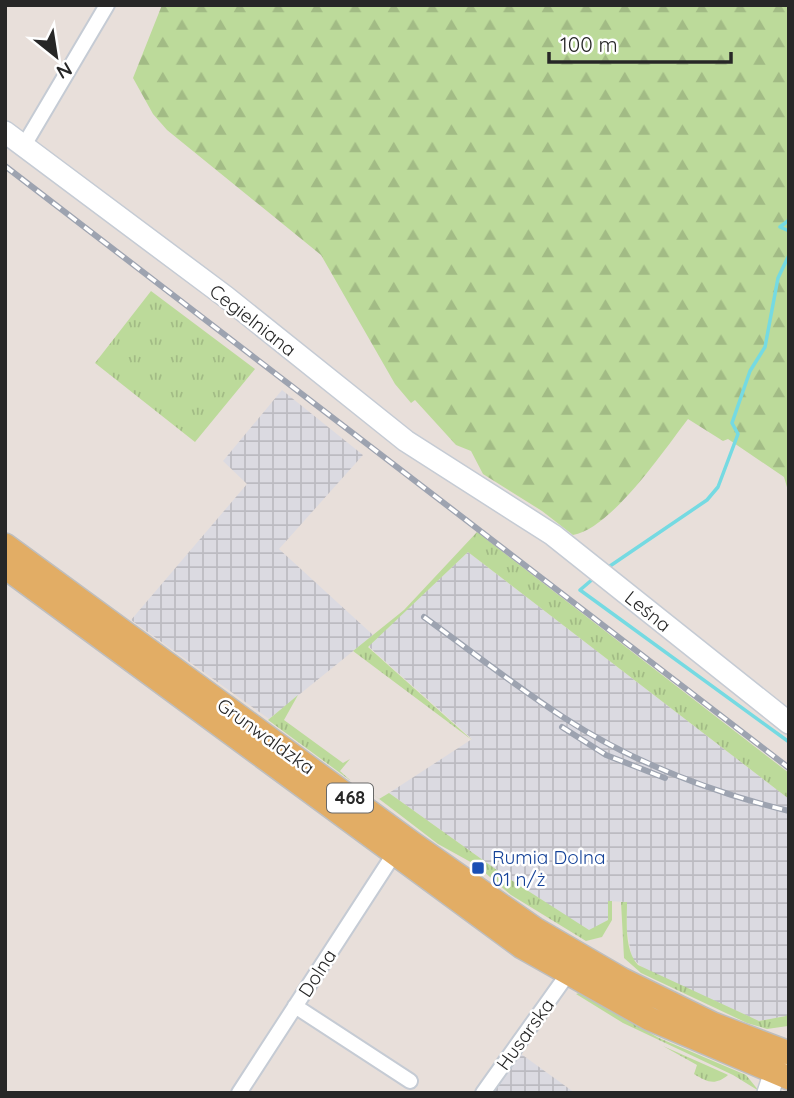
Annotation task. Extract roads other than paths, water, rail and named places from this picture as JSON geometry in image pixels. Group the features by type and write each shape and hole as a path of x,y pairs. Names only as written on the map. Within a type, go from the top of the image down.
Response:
{"main road":[{"name":"Grunwaldzka","path":"5,545 524,922 621,979 713,1024 780,1069"},
{"name":"Grunwaldzka","path":"5,568 502,933 567,975 650,1019 710,1047 780,1069"}],"street":[{"path":"23,147 107,5"},
{"name":"Cegielniana","path":"5,132 215,289 406,440 505,502"},
{"name":"Leśna","path":"505,502 553,535 789,723"},
{"name":"Dolna","path":"239,1093 394,854"},
{"name":"Husarska","path":"483,1093 567,975"},
{"path":"295,1006 410,1081"}],"waterway":[{"path":"789,220 780,227 789,231"},
{"path":"610,566 707,500 718,487 738,434 732,423 750,371 765,347 778,278 789,255"},
{"path":"594,578 580,590 789,742"}],"railway":[{"path":"5,166 789,768"},
{"path":"424,617 545,705 616,748 701,785 789,811"},
{"path":"562,727 606,755 665,778"}],"place":[{"name":"Rumia Dolna 01 n/ż","path":"478,868"}]}
